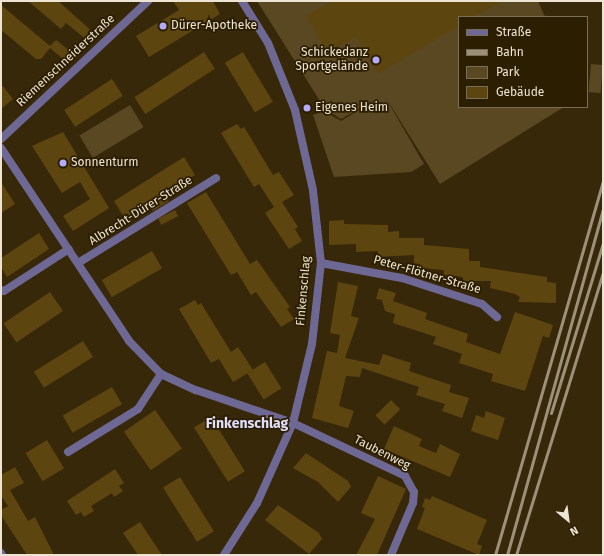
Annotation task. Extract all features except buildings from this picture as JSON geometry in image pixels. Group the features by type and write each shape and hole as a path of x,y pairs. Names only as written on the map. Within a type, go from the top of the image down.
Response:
{"street":[{"name":"Riemenschneiderstraße","path":"1,139 148,1"},
{"name":"Finkenschlag","path":"224,555 257,503 293,423 312,344 321,262 313,190 295,110 268,43 242,1"},
{"path":"1,148 129,341 161,374 196,390 293,423"},
{"name":"Albrecht-Dürer-Straße","path":"78,263 216,178"},
{"path":"1,290 4,292 69,249"},
{"name":"Peter-Flötner-Straße","path":"321,262 402,278 482,304 497,317"},
{"path":"68,452 138,409 161,374"},
{"name":"Taubenweg","path":"293,423 405,476 411,483 413,503 391,555"}],"green space":[{"name":"Schickedanz Sportgelände","path":"257,1 538,1 545,16 458,16 458,108 562,108 440,184 384,95 424,164 411,172 334,177 313,115 323,111 341,121 382,96 341,119 325,109"},
{"path":"591,64 603,65 601,93 589,92"},
{"path":"130,105 143,127 93,158 79,135"}],"railway":[{"path":"495,555 603,181"},
{"path":"507,555 603,210"},
{"path":"551,413 603,243"},
{"path":"516,555 603,272"}],"place":[{"name":"Dürer-Apotheke","path":"163,26"},
{"name":"Schickedanz Sportgelände","path":"376,60"},
{"name":"Eigenes Heim","path":"307,108"},
{"name":"Sonnenturm","path":"63,163"}],"district":[{"name":"Finkenschlag","path":"247,424"}]}
